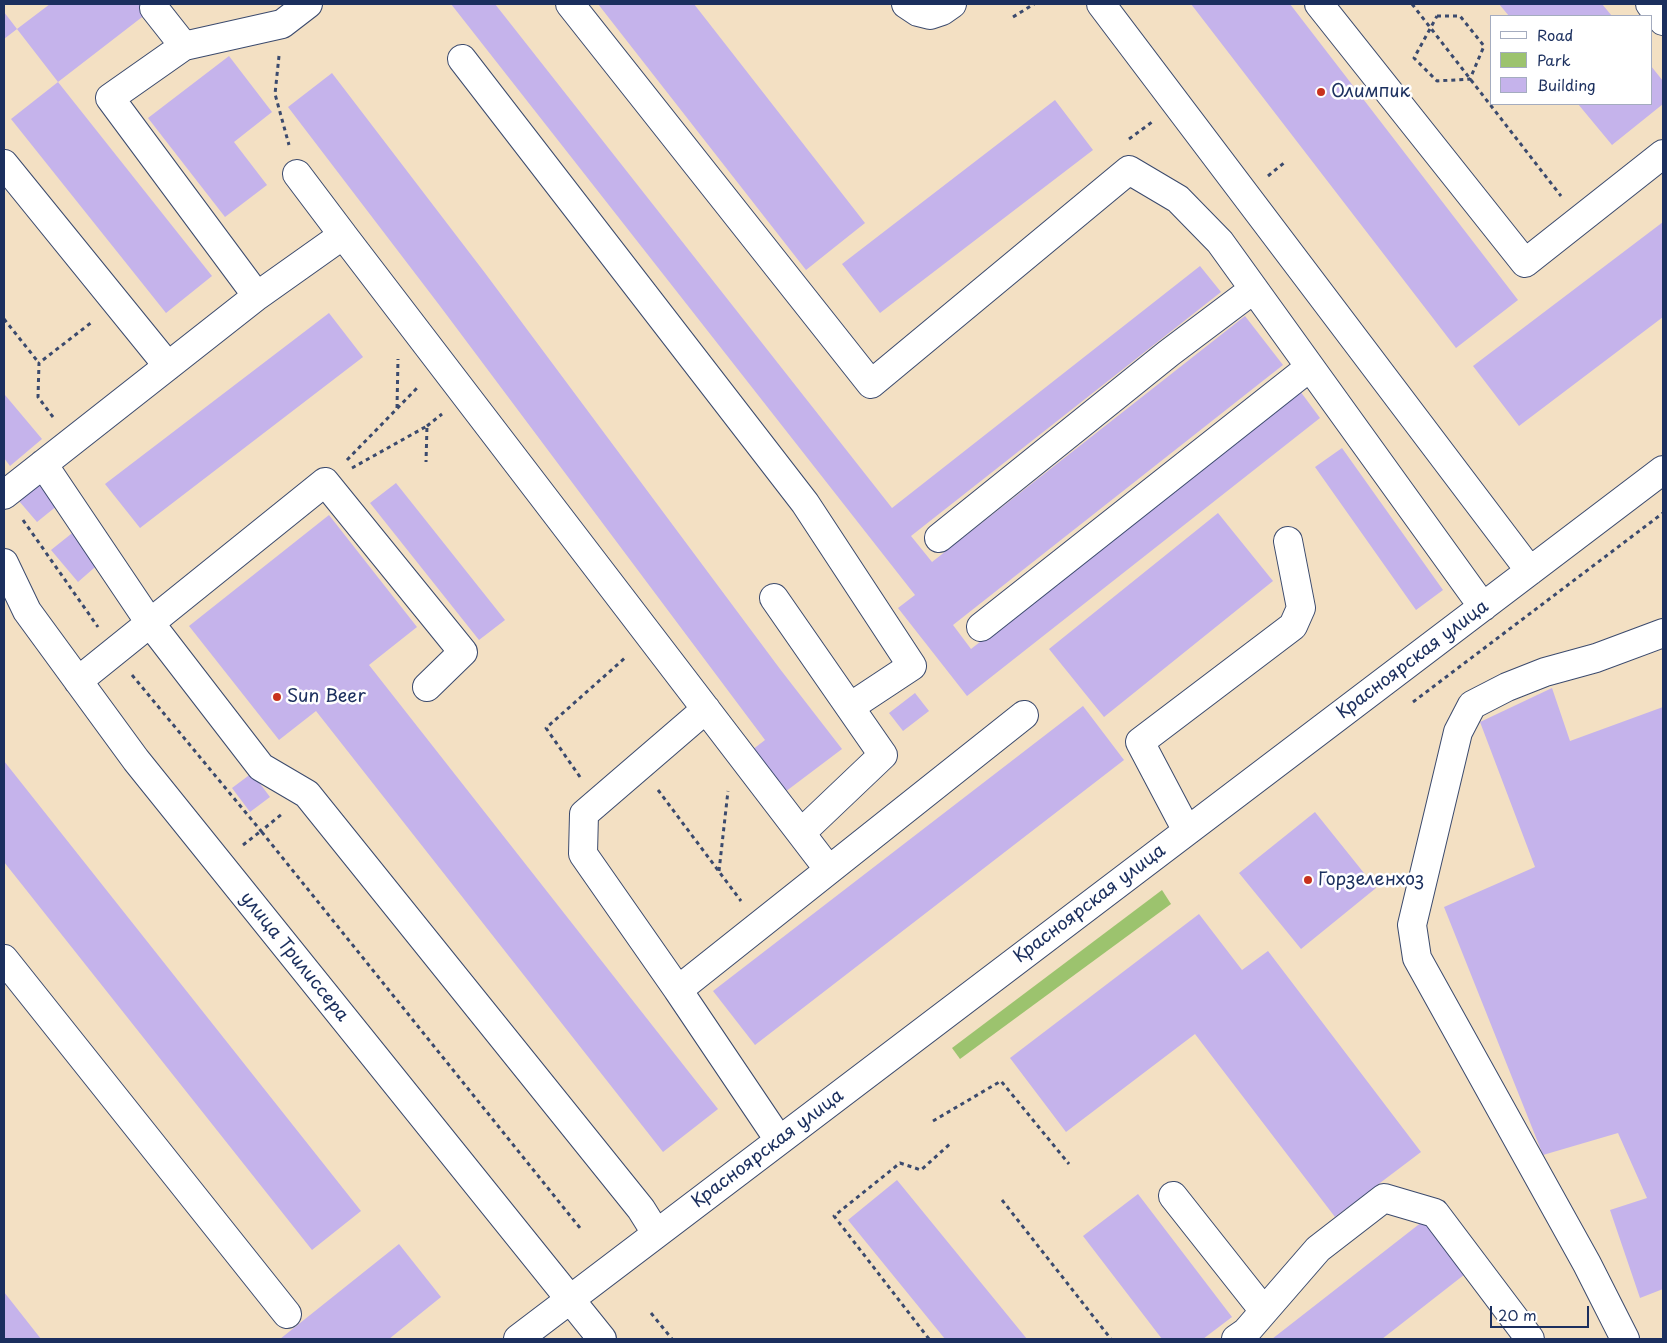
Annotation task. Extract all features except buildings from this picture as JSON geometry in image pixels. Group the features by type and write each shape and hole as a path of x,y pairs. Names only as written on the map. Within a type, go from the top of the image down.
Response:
{"street":[{"path":"257,296 110,98 184,46 282,24 308,4"},
{"path":"570,4 871,384 1129,170 1178,200 1220,242 1484,607"},
{"path":"906,4 918,12 930,15 942,11 952,4"},
{"path":"1101,4 1530,571"},
{"path":"1319,4 1525,264 1663,154"},
{"path":"1650,4 1663,21"},
{"path":"154,8 184,46"},
{"path":"462,59 804,503 912,666 850,707"},
{"path":"4,164 168,366"},
{"path":"298,174 440,363 829,870"},
{"path":"4,495 257,296 343,235"},
{"path":"938,538 1169,352 1254,289"},
{"path":"981,627 1310,367"},
{"path":"43,464 150,623 261,768 307,794 641,1209 656,1233"},
{"name":"Красноярская улица","path":"518,1339 1663,470"},
{"path":"78,681 326,482 463,652 427,687"},
{"path":"1187,831 1140,742 1293,626 1302,608 1288,541"},
{"name":"улица Трилиссера","path":"4,563 27,612 136,760 602,1339"},
{"path":"774,598 883,755 801,833"},
{"path":"1625,1339 1587,1264 1417,958 1412,925 1458,732 1472,705 1507,687 1545,672 1596,658 1663,633"},
{"path":"706,709 584,814 583,854 780,1140"},
{"path":"678,990 1024,716"},
{"path":"4,959 287,1314"},
{"path":"1173,1196 1264,1311"},
{"path":"1236,1339 1246,1332 1318,1249 1384,1198 1435,1213 1530,1339"}],"path":[{"path":"1014,17 1034,4"},
{"path":"1412,4 1490,105"},
{"path":"1437,16 1460,16 1484,46 1470,79 1437,80 1414,58 1437,16"},
{"path":"282,24 275,94 298,174"},
{"path":"1122,144 1176,103"},
{"path":"1490,105 1580,220"},
{"path":"38,363 116,303"},
{"path":"4,319 38,363 38,397 71,442"},
{"path":"326,482 440,363"},
{"path":"326,482 427,426 426,462"},
{"path":"1411,703 1663,512"},
{"path":"598,802 546,728 650,636"},
{"path":"719,872 734,745"},
{"path":"640,766 759,926"},
{"path":"219,863 261,831 580,1228"},
{"path":"933,1121 1001,1080 1069,1164"},
{"path":"929,1339 834,1216 900,1163 921,1170 951,1142"},
{"path":"1002,1200 1111,1339"},
{"path":"651,1313 672,1339"}],"green space":[{"path":"1162,890 1171,904 960,1059 952,1048"}],"place":[{"name":"Олимпик","path":"1321,92"},
{"name":"Sun Beer","path":"277,697"},
{"name":"Горзеленхоз","path":"1308,880"}]}
